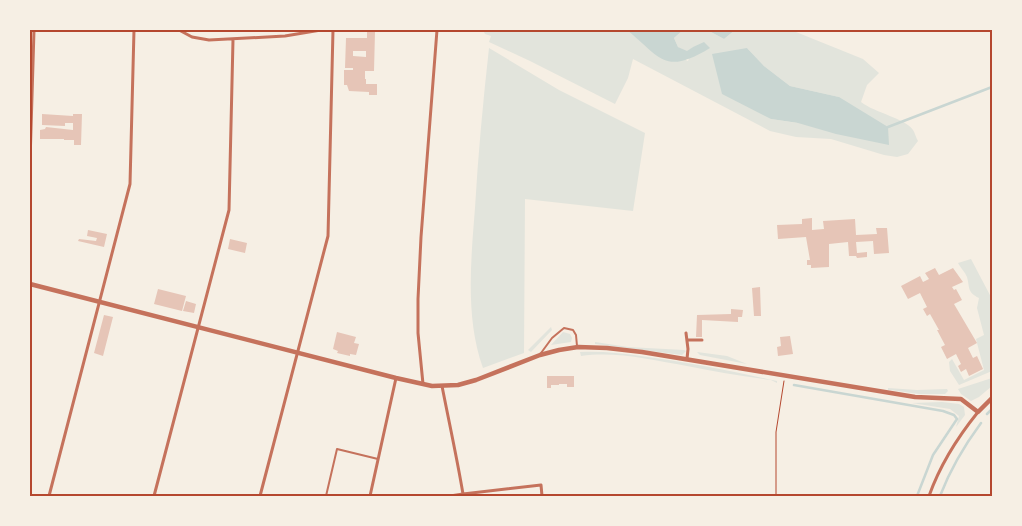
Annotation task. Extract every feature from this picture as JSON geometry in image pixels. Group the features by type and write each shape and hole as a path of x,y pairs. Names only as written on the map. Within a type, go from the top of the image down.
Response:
{"street":[{"path":"30,162 34,30"},
{"path":"49,496 130,184 134,30"},
{"path":"179,30 192,37 201,39 233,40 285,36 321,30"},
{"path":"260,496 328,236 333,30"},
{"path":"423,384 418,333 418,299 437,30"},
{"path":"154,496 229,210 233,40"},
{"path":"30,284 423,384 458,385 540,355 578,347 633,351 687,359 915,397 961,399 978,412"},
{"path":"686,333 687,359"},
{"path":"686,340 702,340"},
{"path":"370,496 396,378"},
{"path":"442,386 453,445 458,460 462,494"},
{"path":"928,496 952,446 978,412 992,398"},
{"path":"450,496 541,485 542,496"}],"lane":[{"path":"540,355 543,348 564,328 573,330 578,347"},
{"path":"326,496 337,449 378,459"}],"path":[{"path":"776,496 776,432 785,376"}],"shaded area":[{"path":"483,30 627,30 634,36 688,61 693,47 687,52 678,47 674,38 683,30 711,30 711,32 724,39 735,30 786,30 796,32 863,59 879,73 867,85 861,102 909,126 918,141 908,154 897,157 831,139 796,137 770,131 633,59 628,78 615,104 489,42 491,36 485,34","holes":["747,48 764,66 790,86 839,97 797,123 771,119"]},
{"path":"627,30 683,30 674,38 678,47 687,51 704,42 710,48 683,61 673,62 657,56"},
{"path":"711,30 735,30 724,39 711,32"},
{"path":"489,48 559,90 645,133 633,211 525,199 524,353 483,368 477,349 474,329 471,268 479,148"},
{"path":"747,48 764,66 790,86 839,97 888,127 889,145 836,134 798,123 771,119 722,94 712,54"},
{"path":"971,259 992,299 992,371 959,385 950,371 949,362 952,359 964,380 984,370 976,339 984,335 977,308 979,298 971,292 967,277 958,263"},
{"path":"551,327 552,330 531,352 528,350"},
{"path":"563,332 570,334 571,342 551,345"},
{"path":"595,342 628,347 686,351 682,355 595,344"},
{"path":"580,352 618,353 675,361 760,377 777,381 777,383 771,380 634,357 581,356"},
{"path":"697,352 727,356 747,364 700,355"},
{"path":"992,378 992,386 971,401 961,394 958,389"},
{"path":"888,388 917,390 947,389 948,391 945,394 919,394 888,390"},
{"path":"942,402 959,404 964,407 965,415 956,427 959,416 950,409 912,403"}],"building":[{"path":"367,31 375,32 374,71 365,71 365,79 366,84 377,84 377,95 369,95 369,92 349,91 347,85 344,85 344,70 353,70 353,68 345,68 346,38 367,38","holes":["353,51 366,51 366,57 353,56"]},
{"path":"42,114 73,116 73,114 82,114 81,145 74,145 74,140 40,139 40,130 46,127 73,130 73,123 65,123 65,126 42,125"},
{"path":"812,218 812,230 824,229 823,221 855,219 856,235 877,234 876,228 887,228 889,253 874,254 873,241 856,242 857,253 867,252 867,257 857,258 856,256 849,256 848,242 829,244 829,267 811,268 811,265 807,265 807,260 810,260 806,237 778,239 777,225 802,224 802,219"},
{"path":"88,230 107,234 104,247 78,241 79,239 96,241 97,238 87,236"},
{"path":"230,239 247,243 245,253 228,249"},
{"path":"935,268 939,275 953,268 963,282 952,287 954,290 956,289 962,300 954,304 977,343 968,348 973,358 977,356 983,369 969,376 966,369 961,372 958,366 961,364 956,354 947,359 941,347 945,345 937,330 939,330 930,314 927,316 923,309 927,307 920,293 908,299 901,286 920,276 923,282 929,279 925,273"},
{"path":"760,287 761,316 754,316 752,288"},
{"path":"158,289 186,296 182,311 154,304"},
{"path":"186,301 196,304 194,313 183,311"},
{"path":"731,309 743,310 742,317 738,317 738,322 702,320 702,337 696,337 697,315 731,314"},
{"path":"104,315 113,317 103,356 94,353"},
{"path":"337,332 356,337 354,343 359,344 356,355 350,354 350,356 337,353 338,351 333,349"},
{"path":"790,336 793,354 778,356 777,347 781,346 780,337"},
{"path":"547,376 574,376 574,387 567,387 567,384 559,384 551,385 551,388 547,388"}],"waterway":[{"path":"888,127 992,87"},
{"path":"794,385 943,411 954,415 957,419 933,455 917,496"},
{"path":"987,414 992,409"},
{"path":"940,496 958,458 981,423"}]}
